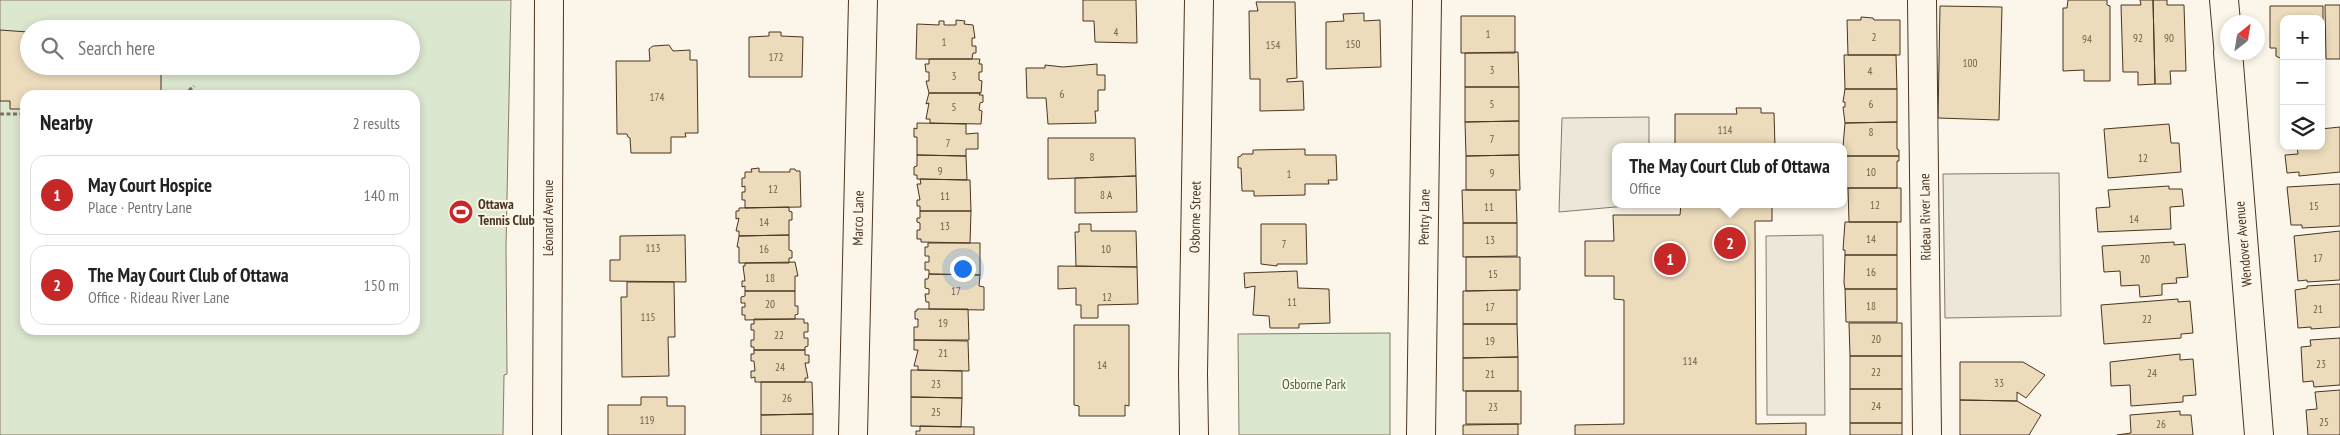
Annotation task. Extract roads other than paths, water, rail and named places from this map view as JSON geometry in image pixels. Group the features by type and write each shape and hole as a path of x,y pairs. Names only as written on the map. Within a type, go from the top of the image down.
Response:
{"street":[{"name":"Léonard Avenue","path":"547,435 550,0"},
{"name":"Marco Lane","path":"853,435 863,0"},
{"name":"Osborne Street","path":"1194,435 1192,374 1198,0"},
{"name":"Pentry Lane","path":"1421,435 1427,0"},
{"name":"Rideau River Lane","path":"1922,0 1927,435"},
{"path":"2224,0 2225,15"},
{"name":"Wendover Avenue","path":"2229,60 2259,435"}],"place":[{"name":"Ottawa Tennis Club","path":"461,212"},
{"name":"The May Court Club of Ottawa","path":"1730,243"},
{"name":"May Court Hospice","path":"1670,259"}],"park label":[{"name":"Osborne Park","path":"1314,384"}]}
